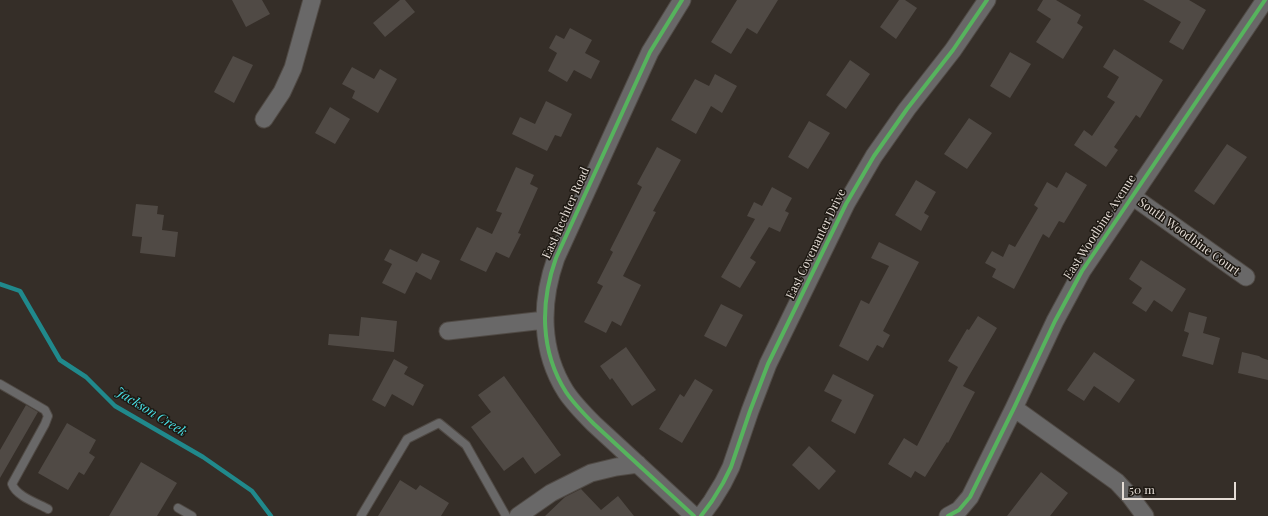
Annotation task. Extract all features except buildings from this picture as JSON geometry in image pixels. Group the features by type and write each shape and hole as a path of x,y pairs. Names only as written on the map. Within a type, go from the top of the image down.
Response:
{"street":[{"path":"264,119 282,92 293,68 312,0"},
{"name":"East Rechter Road","path":"682,0 650,52 556,258 546,292 545,320 549,353 556,373 566,392 579,409 594,424 694,516"},
{"name":"East Covenanter Drive","path":"701,516 724,483 731,468 750,411 768,364 853,191 874,156 907,109 953,50 987,0"},
{"name":"East Woodbine Avenue","path":"948,516 958,510 970,497 1055,321 1082,272 1265,0"},
{"name":"South Woodbine Court","path":"1132,196 1246,277"},
{"path":"448,331 545,320"},
{"path":"1014,408 1117,482 1145,516"},
{"path":"518,516 550,493 590,473 616,466 638,464"}],"lane":[{"path":"0,384 45,410 48,416 12,484 14,489 19,493 48,510"},
{"path":"361,516 407,439 439,423 466,445 506,516"},
{"path":"178,508 192,516"}],"waterway":[{"name":"Jackson Creek","path":"0,284 20,291 60,360 86,377 115,406 203,457 252,491 271,516"}],"cycle path":[{"path":"682,0 650,52 556,258 547,292 545,326 551,360 557,376 572,401 594,424 694,516"},
{"path":"701,516 712,501 731,467 768,364 846,204 874,156 907,109 953,50 987,0"},
{"path":"948,516 959,510 970,497 1055,321 1082,271 1265,0"}]}
